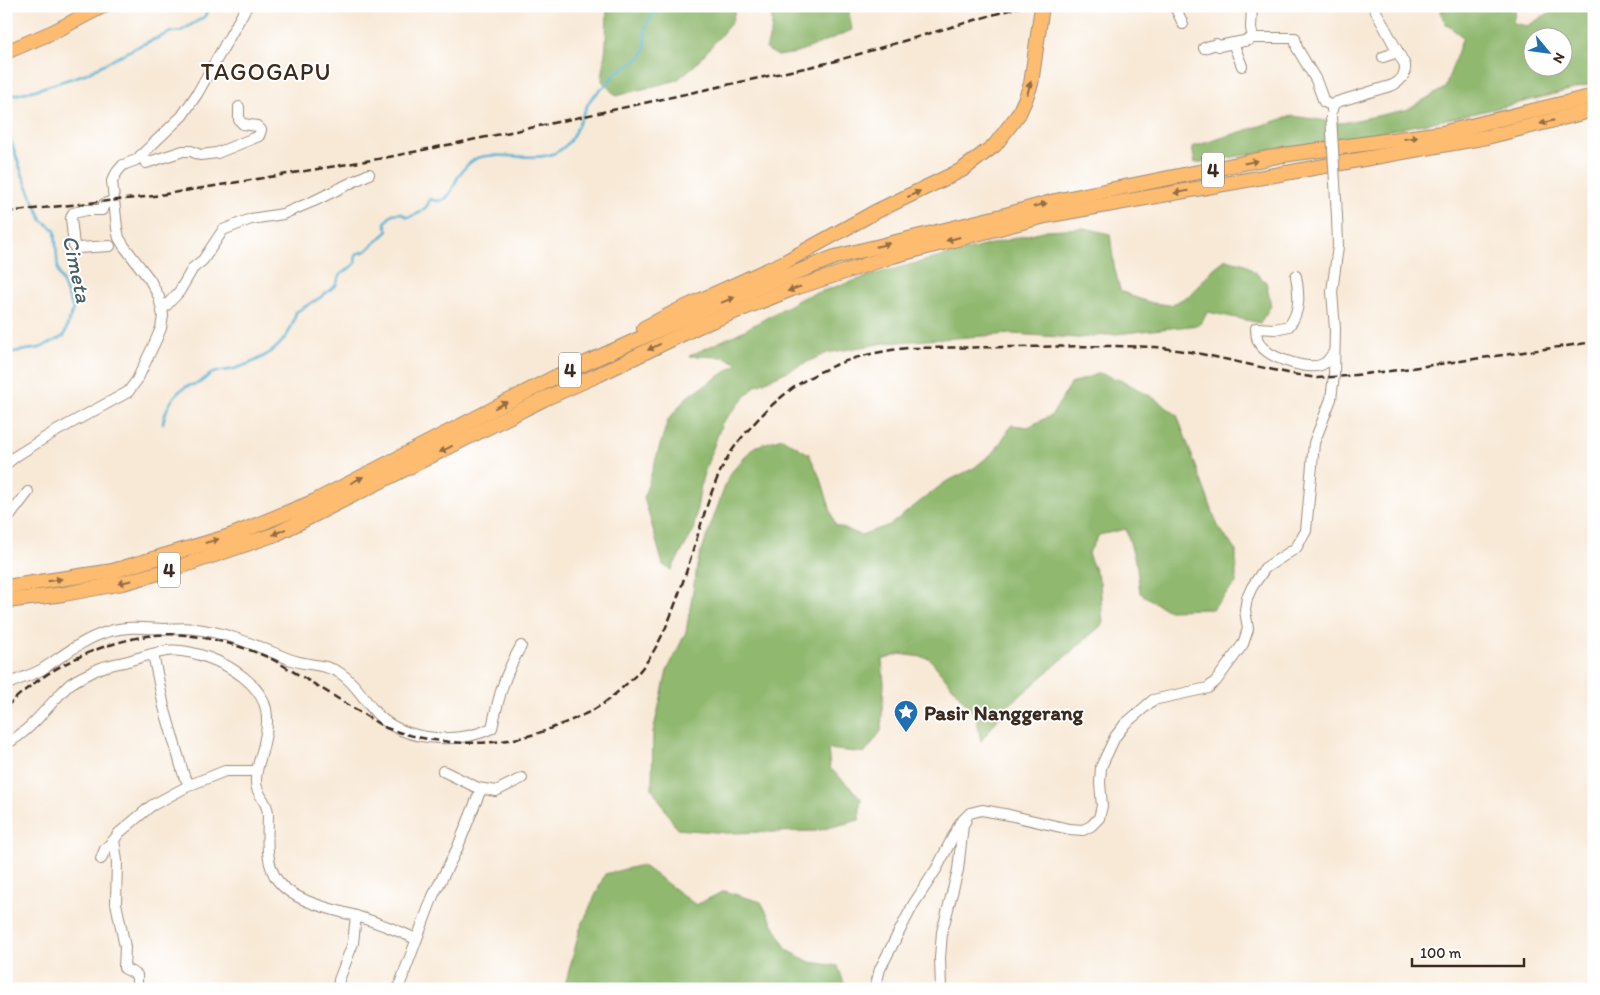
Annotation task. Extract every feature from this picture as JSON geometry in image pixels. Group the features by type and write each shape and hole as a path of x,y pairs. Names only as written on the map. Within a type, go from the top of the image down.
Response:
{"highway":[{"path":"6,52 53,32 103,6"},
{"path":"612,351 650,324 783,262 875,212 962,170 995,145 1018,114 1031,84 1042,6"},
{"name":"4","path":"6,587 113,571 230,536 313,502 555,376 707,308 835,257 1055,201 1283,155 1442,133 1594,96"},
{"name":"4","path":"6,601 64,594 123,583 176,568 276,534 544,399 698,326 792,289 893,256 1045,216 1487,137 1594,110"}],"street":[{"path":"6,464 51,434 128,392 137,380 161,328 162,310 159,297 150,280 119,238 112,181 116,172 123,165 141,156 160,135 176,123 190,106 247,6"},
{"path":"1173,6 1183,24"},
{"path":"1252,6 1251,28 1253,38"},
{"path":"1332,111 1341,100 1386,87 1398,82 1404,75 1406,68 1373,6"},
{"path":"875,989 880,968 913,905 937,868 960,823 970,813 982,810 1009,814 1068,829 1083,830 1097,822 1102,806 1100,783 1102,767 1115,737 1125,724 1153,700 1200,691 1208,688 1216,681 1246,637 1248,629 1245,610 1247,598 1252,587 1265,568 1296,548 1306,531 1314,443 1331,399 1334,352 1335,328 1332,292 1338,246 1332,111 1324,102 1316,80 1297,48 1295,38 1253,38 1219,46 1216,44 1204,48"},
{"path":"1234,43 1242,66"},
{"path":"1383,57 1398,52"},
{"path":"141,156 146,163 183,151 191,150 200,155 216,153 259,136 261,130 257,126 243,124 239,120 239,107"},
{"path":"162,310 179,292 193,268 203,260 223,230 251,220 283,214 369,174"},
{"path":"110,246 75,247 73,245 71,218 73,213 102,210 104,204 113,201"},
{"path":"1296,276 1297,315 1289,326 1274,329 1256,328 1256,340 1263,349 1278,358 1305,365 1317,366 1325,363 1334,352"},
{"path":"6,521 28,492"},
{"path":"6,685 38,671 86,641 110,631 140,627 195,628 244,641 271,650 292,660 334,670 342,674 357,688 369,705 382,718 402,730 414,734 439,737 465,737 480,734 492,728 501,688 521,646"},
{"path":"6,744 15,740 32,726 74,682 105,666 171,650 190,651 225,664 246,679 259,694 266,707 265,742 257,771 256,790 267,807 268,848 271,864 278,881 290,891 323,908 356,916 416,938"},
{"path":"153,654 164,708 184,776 190,785"},
{"path":"101,859 105,849 118,833 141,813 190,785 225,771 257,771"},
{"path":"443,771 481,789 496,791 522,778"},
{"path":"398,989 437,886 457,849 481,789"},
{"path":"941,989 940,958 942,932 958,870 964,825 970,813"},
{"path":"114,840 117,861 116,903 125,947 124,968 137,975 137,989"},
{"path":"338,989 339,980 353,943 356,916"}],"green space":[{"path":"607,6 736,6 732,22 696,64 677,80 616,96 602,81 606,45"},
{"path":"772,6 848,6 852,30 797,53 778,56 766,49 772,29"},
{"path":"1448,6 1516,6 1513,23 1527,26 1557,6 1594,6 1594,83 1495,109 1446,119 1195,163 1192,147 1292,116 1342,123 1406,110 1445,88 1463,37 1447,25 1440,12"},
{"path":"1084,228 1110,234 1114,266 1120,290 1131,296 1152,303 1171,305 1190,295 1214,268 1226,259 1245,264 1266,282 1271,306 1260,323 1208,312 1199,325 1078,338 1011,334 884,343 827,353 755,386 722,423 702,479 693,532 671,570 663,565 644,497 668,420 687,397 738,364 725,357 689,356 743,331 804,297 885,271 1047,230"},
{"path":"1099,373 1125,382 1152,397 1177,415 1218,526 1236,551 1236,583 1212,609 1167,610 1140,593 1137,567 1126,529 1099,535 1088,554 1100,582 1103,624 1008,706 981,741 976,716 929,658 900,654 882,660 884,684 881,731 865,753 828,749 830,768 861,798 859,820 816,831 727,833 677,829 652,788 653,732 667,671 686,632 698,561 729,475 754,447 782,438 809,454 822,482 835,525 861,535 890,525 944,483 974,468 995,451 1012,425 1028,427 1052,415 1071,384"},
{"path":"642,865 696,905 724,891 761,902 787,950 810,962 838,966 846,989 564,989 580,929 605,874"}],"waterway":[{"name":"Cimeta","path":"6,104 9,96 85,74 139,46 171,32 181,31 204,17 212,6"},
{"path":"163,423 170,403 176,394 187,386 199,383 214,373 234,369 256,361 274,350 288,334 296,312 321,297 336,285 340,275 355,264 356,254 366,251 388,231 385,223 392,214 401,213 407,217 411,216 425,209 430,199 436,201 446,198 452,191 458,177 469,163 477,158 493,155 541,157 558,151 565,146 571,139 593,97 616,73 642,56 646,46 646,26 658,6"},
{"name":"Cimeta","path":"6,127 23,176 42,220 55,230 58,271 73,309 64,336 40,348 6,353"}],"railway":[{"path":"6,212 154,196 384,158 832,62 1023,6"},
{"path":"6,707 38,680 74,659 114,644 155,635 169,634 214,640 270,658 384,727 403,733 423,738 465,743 507,740 547,730 592,711 612,697 646,663 661,637 674,607 718,476 740,440 767,410 802,382 821,371 862,356 908,348 1156,347 1197,353 1317,378 1390,371 1594,342"}],"place":[{"name":"Pasir Nanggerang","path":"906,733"}],"district":[{"name":"TAGOGAPU","path":"266,71"}]}
